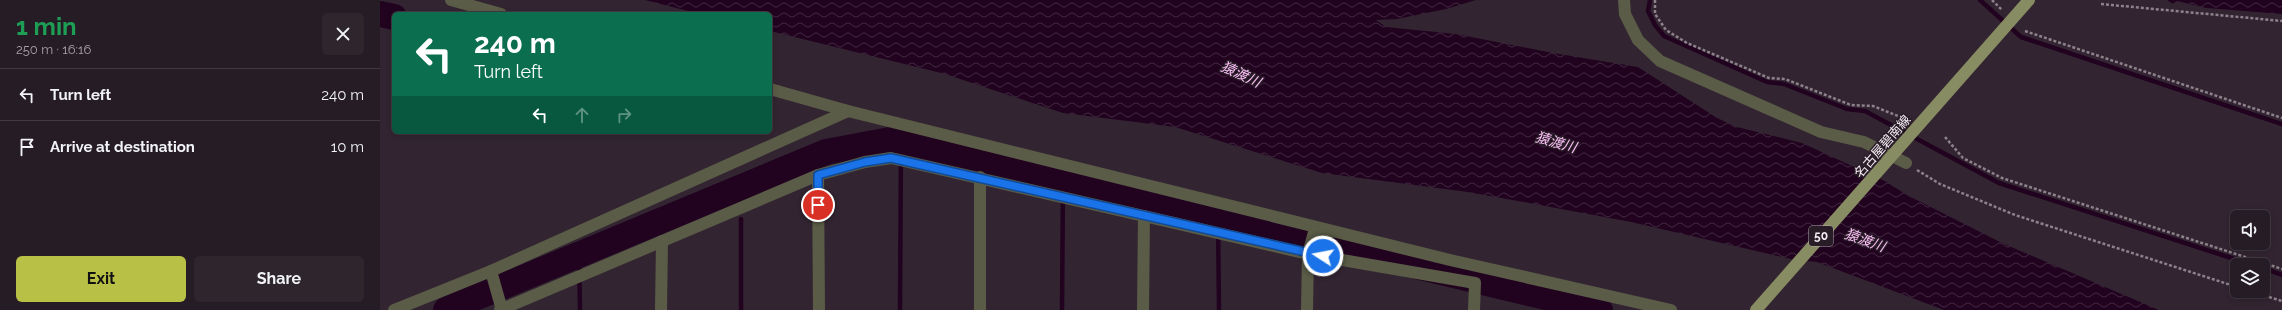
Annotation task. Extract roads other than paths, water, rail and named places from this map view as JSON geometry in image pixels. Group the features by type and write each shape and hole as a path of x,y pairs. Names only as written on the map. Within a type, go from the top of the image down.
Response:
{"main road":[{"name":"名古屋碧南線","path":"1756,310 2029,0"}],"street":[{"path":"451,0 494,12"},
{"path":"1624,0 1625,14 1638,40 1660,61 1821,132 1864,142 1889,159 1906,163"},
{"path":"772,90 848,111 1380,242 1671,310"},
{"path":"394,310 491,271 848,111"},
{"path":"491,271 501,310 818,175 865,162 891,158 980,177 1308,253 1474,283 1474,310"},
{"path":"818,175 819,310"},
{"path":"980,177 980,310"},
{"path":"1143,310 1144,216"},
{"path":"1307,310 1308,253 1314,232 1367,245 1380,242"},
{"path":"661,310 662,241"}],"water":[{"name":"猿渡川","path":"645,0 1476,0 1446,9 1397,19 1376,20 1386,27 1456,34 1553,53 1638,67 1717,118 1737,127 1802,143 1889,183 1905,194 2002,243 2159,310 1944,310 1817,262 1795,260 1631,222 1468,192 1322,173 1175,127 1063,113 945,74 772,31 772,12 692,12"},
{"path":"2167,0 2282,0 2282,14 2206,8 2177,1 2173,4"}],"waterway":[{"path":"1650,0 1648,11 1655,25 1664,36 1767,82 1784,84 1847,109 1865,111 1999,183 2231,258"},
{"path":"1980,0 2021,37 2282,124"},
{"path":"380,14 392,17"},
{"path":"446,310 826,152 890,140 1600,310"},
{"path":"900,310 901,143"},
{"path":"1062,310 1063,182"},
{"path":"741,187 741,194"},
{"path":"741,219 741,310"},
{"path":"1218,220 1219,310"},
{"path":"579,255 580,310"},
{"path":"2270,271 2282,275"}]}
